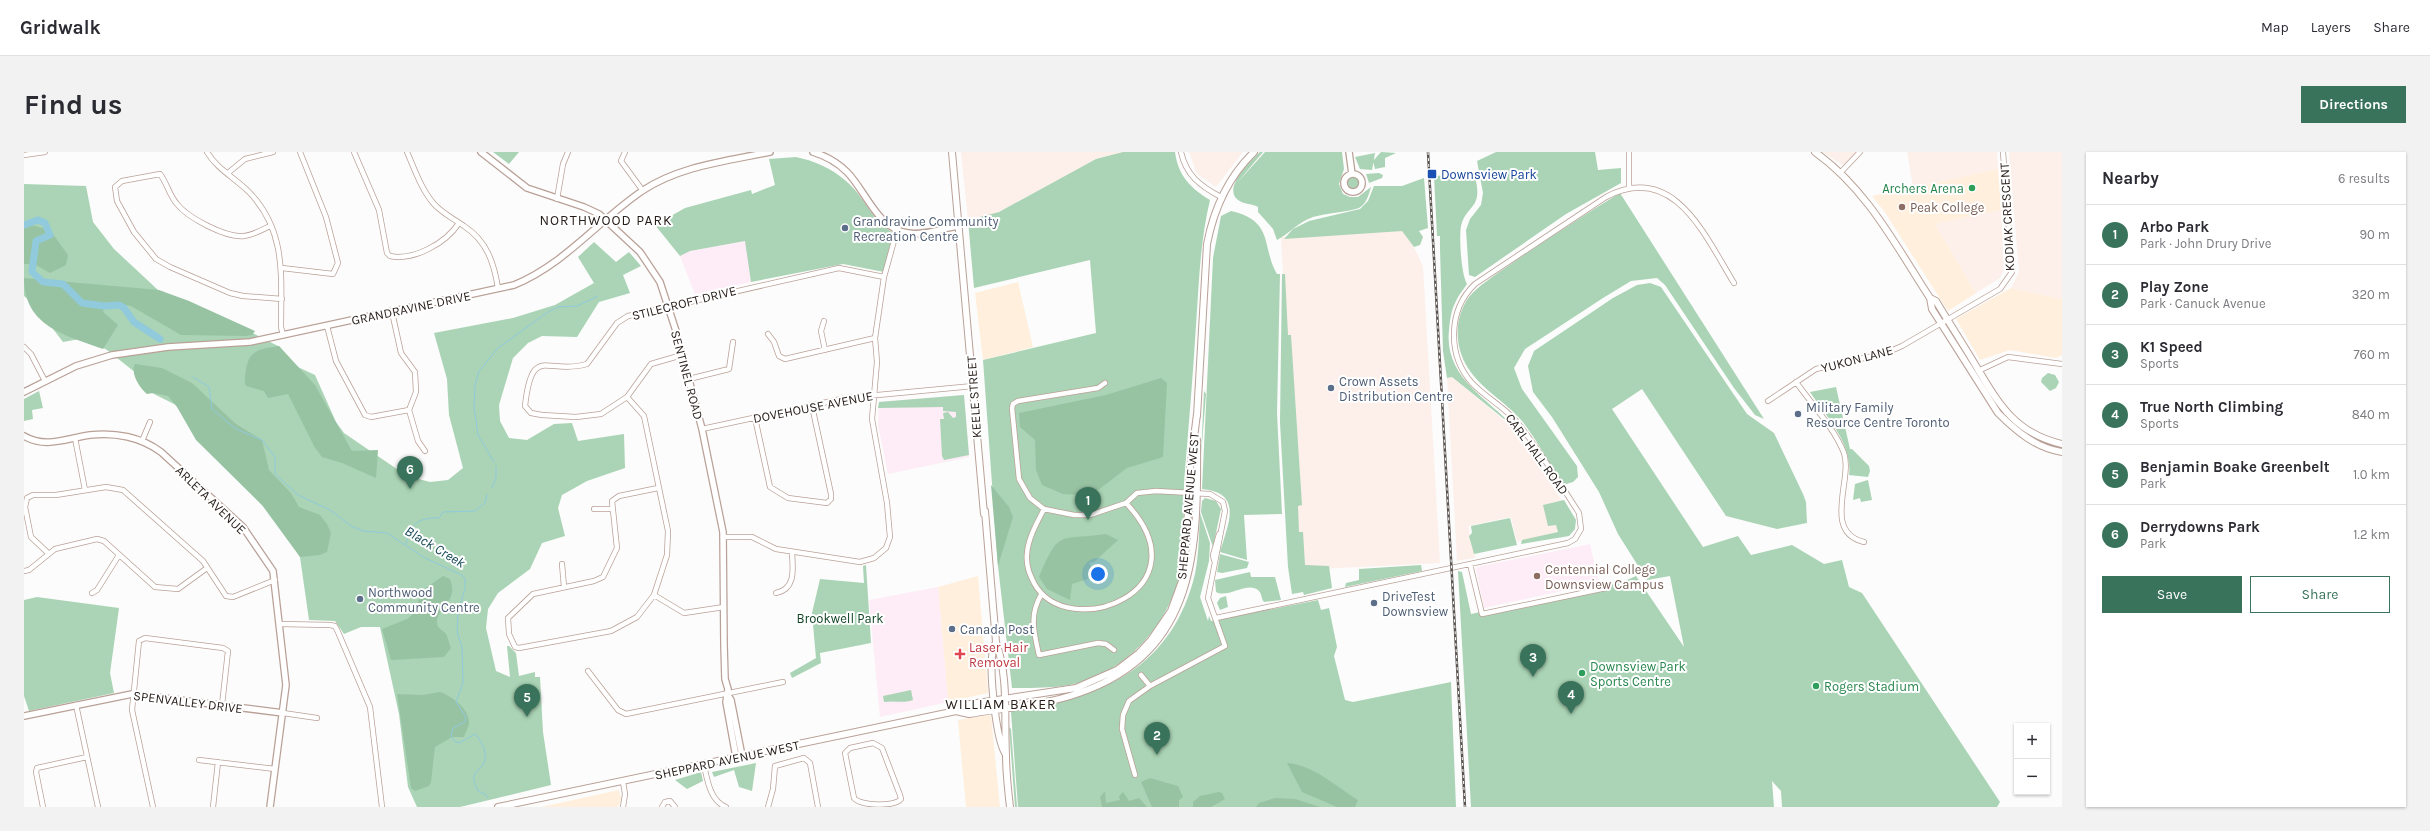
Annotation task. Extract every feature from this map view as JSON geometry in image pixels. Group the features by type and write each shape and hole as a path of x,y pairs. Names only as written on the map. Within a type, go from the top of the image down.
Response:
{"main road":[{"name":"KEELE STREET","path":"952,152 996,642"},
{"name":"SHEPPARD AVENUE WEST","path":"956,711 964,705 1076,688 1094,682 1124,665 1151,640 1171,611 1182,581 1197,414 1207,244 1221,197 1236,172 1254,152"},
{"path":"1815,152 1841,172 1879,218 1930,298 1936,301 1989,390 2011,418 2037,436 2062,444"},
{"path":"1930,298 1930,304 1941,323 1998,413 2029,439 2050,450 2062,452"},
{"name":"SHEPPARD AVENUE WEST","path":"498,807 956,711 969,714 1062,698 1102,685 1129,668 1156,642 1175,614 1188,580 1196,493 1197,414"},
{"path":"996,642 1001,656 1005,698 1006,753 1010,807"},
{"path":"996,642 992,656 995,700 1000,745 1006,753"}],"street":[{"path":"24,155 44,152"},
{"path":"207,152 216,165 228,173 249,192 270,226 279,248 282,268 281,327 283,335"},
{"path":"228,173 232,168 245,159 273,152"},
{"path":"282,268 332,274 338,263 326,218 300,152"},
{"path":"354,152 379,210 387,252 390,256 415,253 436,245 459,223"},
{"path":"407,152 426,193 438,207 480,239 488,250 494,266 498,288"},
{"name":"SENTINEL ROAD","path":"481,152 527,188 589,209 606,220 637,249 650,264 660,282 689,379 702,429 723,537 726,702 739,756"},
{"path":"557,199 563,164 568,152"},
{"path":"625,152 620,161 643,191"},
{"name":"GRANDRAVINE DRIVE","path":"24,392 76,366 112,355 168,347 239,344 514,285 543,271 643,191 658,182 693,168 770,152"},
{"path":"813,152 833,160 847,172 880,216 897,230 916,234 959,226"},
{"path":"1181,152 1191,176 1204,188 1221,197"},
{"path":"1349,152 1352,174"},
{"path":"1628,188 1630,152"},
{"path":"1841,172 1860,152"},
{"name":"KODIAK CRESCENT","path":"1947,319 2000,289 2012,272 2003,152"},
{"path":"270,226 244,236 236,236 188,216 169,194 160,174 122,181 115,187 117,201 134,232 156,259 170,267 230,293 243,296 282,299"},
{"name":"CARL HALL ROAD","path":"1216,618 1568,543 1579,535 1582,525 1577,510 1516,421 1473,384 1463,370 1456,353 1454,335 1461,304 1468,291 1485,276 1606,197 1628,188 1655,189 1668,194 1679,202 1697,223 1734,283"},
{"path":"723,537 752,537 776,549 828,555 860,562 877,557 887,546 890,538 890,527 885,487 872,424 877,362 875,338 884,277 897,230"},
{"name":"STILECROFT DRIVE","path":"682,355 659,360 652,364 627,397 603,413 587,417 536,415 528,411 525,406 532,375 537,367 587,364 619,321 628,316 839,268 884,277"},
{"path":"392,312 401,353 415,372 416,392 409,410 418,441 425,452"},
{"name":"YUKON LANE","path":"1768,401 1816,369 1893,350 1947,319"},
{"path":"824,322 821,331 825,350"},
{"path":"327,326 336,361 365,415 371,417 409,410"},
{"path":"768,334 782,358 825,350 875,338"},
{"path":"689,379 729,369 733,342"},
{"path":"24,347 31,354 45,381"},
{"path":"1978,371 2008,357 2062,364"},
{"path":"1796,382 1843,451 1846,471 1841,502 1843,520 1852,537 1864,542"},
{"path":"1105,383 1098,388 1018,401 1012,406 1020,479 1030,498 1044,508 1083,516 1102,512 1126,503 1142,492 1196,493 1217,497 1223,502 1225,511 1223,523 1214,548 1214,560 1208,598 1225,646 1150,686 1130,701 1123,715 1123,735 1135,775"},
{"name":"DOVEHOUSE AVENUE","path":"702,429 846,398 973,386"},
{"path":"627,397 644,416 669,536 665,564 654,595 637,617 611,631 519,648 515,647 508,628 508,618 533,594 594,581 603,577 617,548 617,538 611,509 612,501 619,496 658,488"},
{"path":"755,418 770,487 788,498 827,503 831,499 831,494 812,406"},
{"path":"142,441 150,422"},
{"name":"ARLETA AVENUE","path":"24,436 33,440 47,443 108,434 142,441 161,452 243,527 273,571 286,675 270,807"},
{"path":"75,438 85,490"},
{"path":"48,552 31,537 24,507 26,500 32,495 58,495 109,487 126,492 203,561 226,596 230,598 275,580"},
{"path":"1044,508 1029,541 1027,559 1029,573 1041,595 1072,608 1097,608 1117,604 1137,590 1149,573 1152,548 1143,526 1126,503"},
{"path":"594,509 611,509"},
{"path":"24,571 29,570 48,552 97,539 104,541 155,588 178,589 207,568"},
{"path":"776,593 787,590 791,585 792,552"},
{"path":"92,593 97,590 119,555"},
{"path":"562,564 564,587"},
{"path":"1470,564 1482,614 1606,588"},
{"path":"654,595 684,613 724,607"},
{"path":"1041,595 1035,608 1032,630 1039,655 1098,643 1106,644 1114,650"},
{"path":"280,624 330,625 338,632 370,707 382,807"},
{"path":"153,807 132,710 132,694 140,640 145,638 223,648 229,654 222,705"},
{"path":"588,671 616,708 623,714 783,682"},
{"path":"1141,675 1150,686"},
{"name":"SPENVALLEY DRIVE","path":"24,716 132,694 282,713"},
{"path":"76,705 98,807"},
{"path":"282,713 317,718"},
{"path":"873,743 882,748 901,799 895,805 885,807 873,806 859,802 854,798 845,753 850,748 873,743"},
{"path":"43,807 36,772 37,768 87,757"},
{"path":"768,807 773,789 775,766 804,758 810,763 818,807"},
{"path":"199,760 275,769"},
{"path":"213,807 218,762"},
{"path":"704,765 712,792 722,806"},
{"path":"623,782 625,794 623,807"},
{"path":"662,807 665,802 670,801 675,807"}],"shaded area":[{"path":"961,152 1123,152 1096,159 999,212 968,220"},
{"path":"1189,152 1243,152 1216,187 1197,174"},
{"path":"1823,152 1857,152 1847,163 1842,165"},
{"path":"1907,152 1997,152 1998,169 1913,187"},
{"path":"2009,152 2062,152 2062,299 2011,288 2019,272"},
{"path":"1998,169 2001,210 1935,224 1976,293 1948,311 1884,211 1872,196"},
{"path":"2001,210 2004,269 2000,278 1976,293 1935,224"},
{"path":"1405,229 1423,266 1440,563 1300,570 1281,237"},
{"path":"746,241 751,282 695,294 680,256 690,251"},
{"path":"1018,282 1033,347 983,360 975,293"},
{"path":"2011,288 2062,299 2062,355 2056,358 2010,350 1980,360 1956,319"},
{"path":"1452,377 1517,431 1562,501 1544,505 1556,525 1558,532 1517,542 1511,517 1468,526 1475,558 1457,561 1447,378"},
{"path":"964,395 969,457 888,474 878,425 879,402"},
{"name":"Centennial College Downsview Campus","path":"1590,544 1599,583 1484,608 1476,569 1477,567"},
{"path":"978,576 988,693 948,702 938,587"},
{"path":"938,587 948,702 880,717 869,600"},
{"path":"988,715 991,716 1000,807 966,807 958,720"},
{"path":"619,790 621,799 618,807 541,807"}],"green space":[{"path":"493,152 519,152 509,164"},
{"path":"1123,152 1175,152 1179,168 1186,180 1197,191 1210,200 1200,262 1185,470 1183,547 1180,572 1166,611 1155,629 1126,659 1090,679 1070,685 1012,688 998,566 983,360 1096,333 1090,260 974,288 968,220 999,212 1096,159"},
{"path":"1260,152 1263,152 1236,184 1265,152 1342,152 1344,169 1339,184 1343,194 1350,197 1358,197 1371,187 1368,196 1364,204 1359,208 1313,217 1277,240 1273,229 1258,212 1258,207 1241,202 1234,195 1233,189 1240,174"},
{"path":"1381,152 1396,153 1385,158 1385,167 1375,169 1373,161"},
{"path":"1496,152 1595,152 1598,170 1621,168 1621,183 1566,214 1475,277 1469,275 1466,230 1470,219 1481,205 1483,193 1477,161"},
{"path":"1375,153 1372,170 1360,169 1355,157"},
{"path":"796,157 810,161 835,172 858,193 878,221 893,233 884,272 843,264 751,282 745,241 690,251 680,256 655,225 685,208 751,190 752,194 775,185 769,159"},
{"path":"1463,170 1470,172 1474,176 1476,181 1477,197 1473,206 1463,219 1461,226 1461,255 1463,272 1467,284 1454,304 1450,319 1449,346 1453,361 1469,385 1514,427 1452,377 1447,378 1443,351 1440,236 1437,236 1434,176 1451,175"},
{"path":"1379,173 1383,175 1382,178 1369,183 1366,174"},
{"path":"1355,177 1358,178 1358,188 1351,189 1348,188 1347,181 1348,178"},
{"path":"1424,178 1428,228 1419,231 1423,237 1420,245 1414,247 1402,231 1284,239 1293,229 1309,221 1360,209 1368,201 1374,186 1402,186"},
{"path":"24,184 86,186 93,222 114,249 158,290 245,329 280,347 287,362 315,375 336,422 344,433 407,476 430,482 448,480 463,468 449,415 447,379 434,333 513,318 555,305 594,283 578,257 594,242 616,262 629,252 641,266 623,275 630,293 599,302 577,337 542,336 528,343 513,358 499,405 500,421 509,438 527,440 554,424 572,423 578,441 624,434 625,468 587,481 562,495 558,508 565,536 542,543 530,569 498,593 488,609 486,628 496,671 510,677 507,646 509,646 516,653 519,676 535,672 535,677 540,677 543,732 551,785 460,807 417,807 408,787 399,714 380,627 361,627 344,634 335,621 309,620 300,557 279,522 199,442 178,406 150,392 141,377 107,350 85,338 63,342 34,304 24,296"},
{"path":"1620,193 1764,419 1755,415 1734,388 1665,285 1657,278 1631,281 1525,349 1514,368 1522,389 1577,466 1578,477 1573,482 1563,485 1522,421 1480,383 1468,368 1460,351 1458,341 1458,323 1464,305 1469,297 1481,285 1547,239"},
{"path":"1231,211 1245,215 1261,228 1272,264 1277,274 1280,274 1277,413 1282,514 1244,515 1247,560 1220,552 1229,521 1230,512 1228,503 1224,497 1215,492 1202,489 1213,258 1221,216"},
{"path":"24,223 50,230 68,255 66,265 50,273 34,264 24,264"},
{"path":"1282,274 1285,274 1288,335 1291,335 1302,505 1298,506 1299,532 1303,532 1305,565 1329,566 1332,588 1304,595 1303,592 1292,594 1288,567 1280,422"},
{"path":"24,278 159,290 189,301 255,331 252,335 245,336 181,335 131,306 106,302 103,312 118,325 103,349 62,333 50,327 39,318 31,308 26,295"},
{"path":"1650,283 1661,287 1747,414 1774,433 1806,502 1807,523 1777,529 1726,516 1642,389 1612,409 1703,547 1738,536 1751,555 1792,545 1824,564 1842,560 1849,587 1862,593 2000,802 1997,807 1782,807 1781,791 1772,781 1774,807 1471,807 1458,571 1462,572 1471,614 1625,581 1636,576 1684,647 1670,576 1647,580 1618,534 1599,492 1552,417 1533,392 1528,366 1534,351 1613,298 1637,285"},
{"path":"279,346 315,385 352,451 378,450 376,478 342,463 322,457 315,448 288,394 268,398 264,391 246,386 246,370 253,354 261,349"},
{"path":"135,364 162,368 192,383 236,424 262,440 269,470 291,493 299,507 320,515 327,524 331,533 327,552 320,555 300,557 262,505 196,440 177,407 168,396 153,393 147,394 141,388 136,380 134,372"},
{"path":"2048,373 2055,375 2059,382 2056,388 2050,391 2041,382 2042,378"},
{"path":"1161,378 1167,383 1163,457 1127,468 1098,490 1080,495 1063,494 1042,485 1036,470 1035,440 1020,427 1019,413 1106,395"},
{"path":"1836,387 1850,449 1852,449 1869,466 1870,471 1868,477 1849,475 1847,452 1843,441 1810,392"},
{"path":"39,391 43,408 32,410 33,419 24,421 24,399"},
{"path":"1204,391 1206,394 1201,456"},
{"path":"964,395 969,455 944,460 942,456 940,419 944,419 943,413 948,412 953,418 956,417 956,412 943,411 943,407 878,408 879,402"},
{"path":"1868,480 1872,500 1861,502 1860,498 1853,500 1855,484"},
{"path":"991,485 1009,507 1013,517 998,566"},
{"path":"1205,498 1216,501 1221,509 1213,547 1201,512 1202,501"},
{"path":"1564,500 1576,520 1575,529 1569,536 1521,544 1522,540 1558,532 1556,525 1548,526 1543,505"},
{"path":"1200,513 1210,543 1209,561 1200,597 1208,621 1209,616 1211,621 1318,600 1321,610 1329,608 1337,647 1334,656 1345,700 1353,702 1451,682 1456,807 1018,807 1011,712 1015,708 1047,704 1077,697 1104,686 1129,672 1151,655 1170,633 1185,606 1195,574 1199,544"},
{"path":"1510,518 1517,545 1474,554 1469,536 1472,533 1471,526"},
{"path":"1106,534 1118,540 1094,562 1089,563 1097,576 1072,584 1070,600 1047,589 1039,577 1046,561 1057,544 1062,540 1069,538"},
{"path":"1220,554 1249,562 1247,568 1222,573 1217,572"},
{"name":"Brookwell Park","path":"866,565 871,643 820,653 821,663 792,678 790,673 816,658 812,613 820,579 864,583 863,566"},
{"path":"1421,565 1422,571 1345,587 1346,583 1359,580 1359,569"},
{"path":"1250,572 1251,577 1275,577 1281,600 1264,602 1259,591 1254,588 1244,588 1221,594 1216,592 1215,580"},
{"path":"443,576 450,579 452,593 447,604 440,612 437,624 446,634 451,648 444,657 391,660 382,629 407,619 412,615 423,590"},
{"path":"1226,596 1228,607 1220,610 1217,603 1220,598"},
{"path":"37,597 119,608 110,673 114,693 29,711 24,696 24,600"},
{"path":"911,690 913,700 905,702 884,702 883,696"},
{"path":"440,692 449,696 463,707 468,717 468,726 464,737 452,737 435,747 431,782 429,786 415,791 411,788 397,694 423,695"},
{"path":"1009,727 1011,729 1017,807 1015,807"},
{"path":"756,763 752,791 739,787 734,770 714,777 712,772"},
{"path":"1287,763 1306,768 1324,777 1358,800 1355,807 1337,807 1302,792"},
{"path":"701,772 703,781 687,789 675,780"},
{"path":"1150,778 1178,786 1183,797 1179,800 1179,807 1152,807 1141,782"},
{"path":"1105,791 1106,803 1120,800 1119,796 1123,792 1129,801 1139,798 1147,807 1102,807 1100,797"},
{"path":"1219,792 1222,793 1225,799 1211,807 1193,807 1193,802 1200,796"},
{"path":"1275,798 1295,799 1320,807 1256,807 1259,803"}],"waterway":[{"name":"Black Creek","path":"24,225 38,220 45,223 50,235 36,241 32,272 43,282 63,284 82,303 104,306 119,305 124,308 134,322 160,339"},
{"path":"494,462 478,435 474,407 475,385 479,371 498,348 548,312 558,307 577,306 598,296"},
{"name":"Black Creek","path":"193,377 209,387 212,409 236,429 262,440 275,457 275,474 298,495 330,510 351,526 363,531 387,533 425,558 462,575 465,579 465,588 458,614 457,632 462,647 463,683 456,702 466,717 465,722 453,728 451,735 454,741 459,743 475,734 480,740 484,747 485,759 483,765 475,774 474,780 478,791 485,794 488,798"},
{"path":"492,488 496,478 496,466"},
{"path":"406,544 410,531 416,523 426,519 439,518 443,512 475,511 485,503 487,495"}],"railway":[{"path":"1428,152 1465,807"}],"place":[{"name":"Downsview Park","path":"1432,174"},
{"name":"Archers Arena","path":"1972,188"},
{"name":"Peak College","path":"1902,207"},
{"name":"Grandravine Community Recreation Centre","path":"845,228"},
{"name":"Crown Assets Distribution Centre","path":"1331,388"},
{"name":"Military Family Resource Centre Toronto","path":"1798,414"},
{"name":"Derrydowns Park","path":"410,489"},
{"name":"Arbo Park","path":"1088,520"},
{"name":"Centennial College Downsview Campus","path":"1537,576"},
{"name":"Northwood Community Centre","path":"360,599"},
{"name":"DriveTest Downsview","path":"1374,603"},
{"name":"Canada Post","path":"952,629"},
{"name":"Laser Hair Removal","path":"960,654"},
{"name":"Downsview Park Sports Centre","path":"1582,673"},
{"name":"K1 Speed","path":"1533,677"},
{"name":"Rogers Stadium","path":"1816,686"},
{"name":"True North Climbing","path":"1571,714"},
{"name":"Benjamin Boake Greenbelt","path":"527,717"},
{"name":"Play Zone","path":"1157,755"}],"district":[{"name":"NORTHWOOD PARK","path":"606,220"},
{"name":"WILLIAM BAKER","path":"1001,704"}]}
